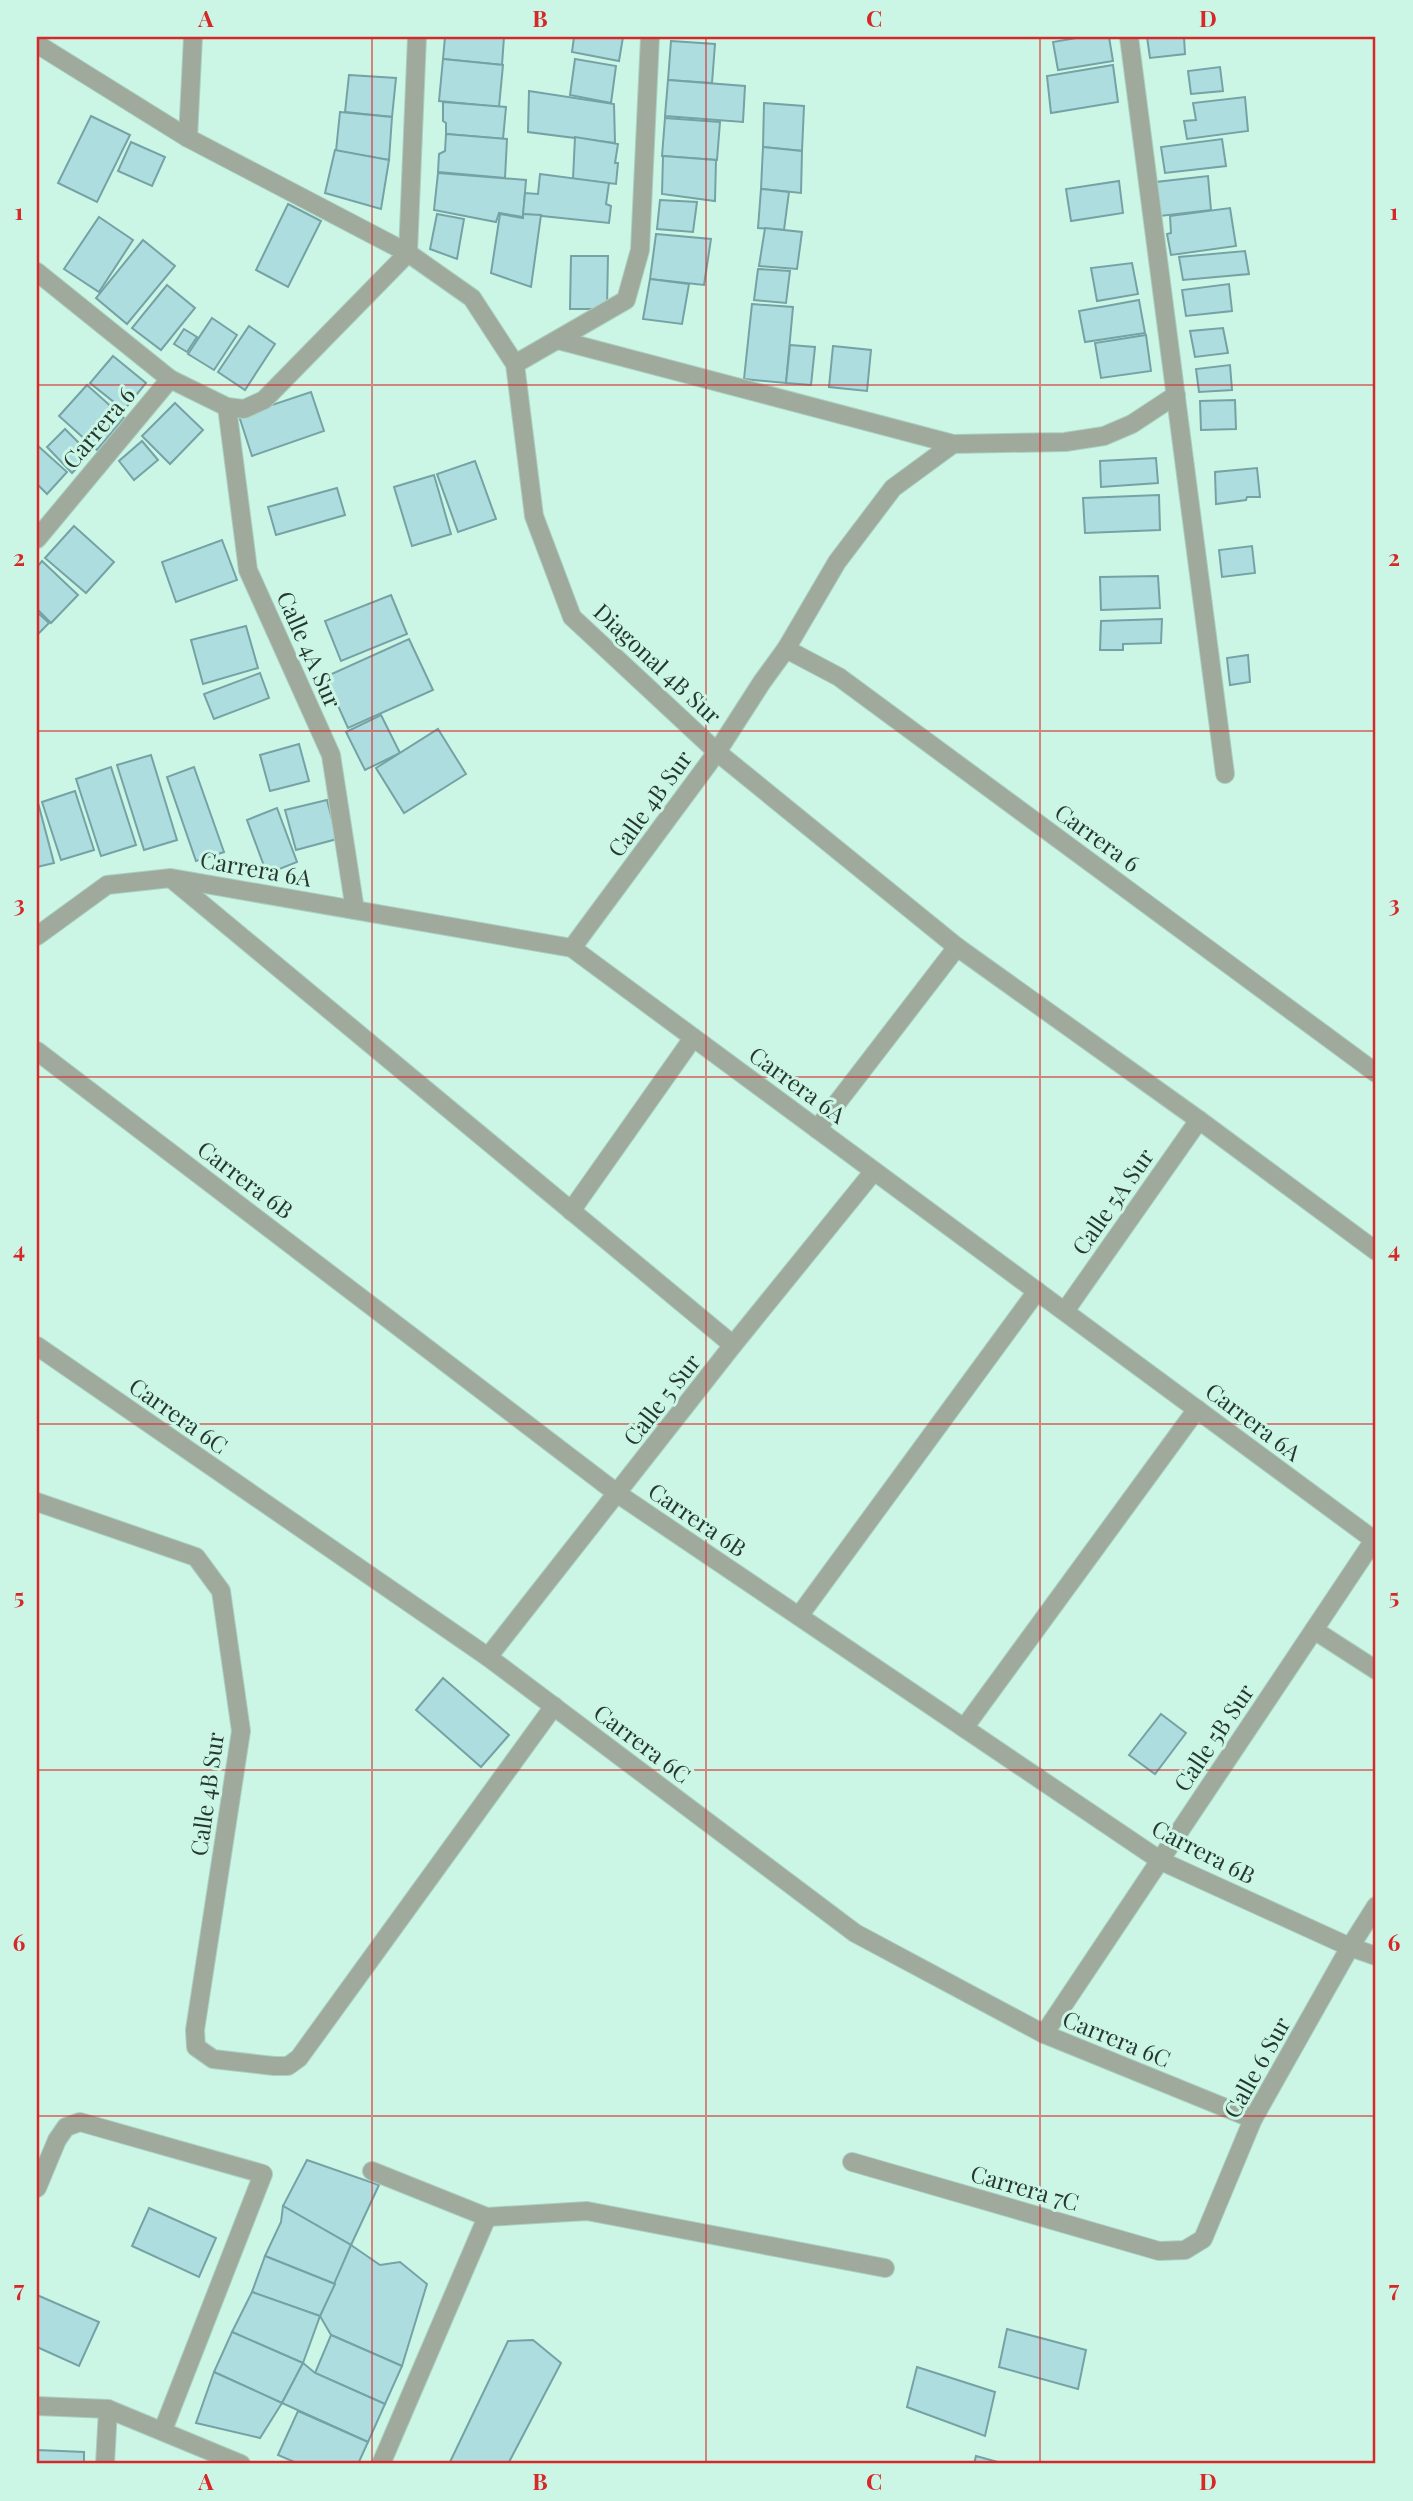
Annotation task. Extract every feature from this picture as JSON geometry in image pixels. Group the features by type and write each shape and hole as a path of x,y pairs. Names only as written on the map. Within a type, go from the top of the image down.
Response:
{"street":[{"path":"188,138 193,37"},
{"path":"37,272 170,379 228,407 244,409 264,400 408,253 417,37"},
{"path":"37,44 188,138 408,253 472,298 515,365 626,300 640,250 650,37"},
{"path":"1129,37 1225,774"},
{"path":"558,340 953,444 1065,442 1104,436 1132,424 1176,395"},
{"name":"Diagonal 4B Sur","path":"515,365 534,516 572,617 717,752 957,947 1376,1251"},
{"name":"Carrera 6","path":"37,539 170,379"},
{"name":"Calle 4A Sur","path":"228,407 248,570 331,755 355,910"},
{"name":"Calle 4B Sur","path":"572,948 717,752 786,649 837,562 893,488 953,444"},
{"name":"Carrera 6","path":"786,649 839,677 1376,1073"},
{"path":"171,878 733,1345"},
{"name":"Carrera 6A","path":"37,936 107,884 171,878 572,948 1375,1539"},
{"path":"817,1129 957,947"},
{"path":"571,1211 693,1038"},
{"name":"Carrera 6B","path":"37,1051 618,1494 964,1728 1161,1861 1350,1947 1376,1956"},
{"name":"Calle 5A Sur","path":"1065,1311 1199,1120"},
{"name":"Calle 5 Sur","path":"488,1657 733,1345 874,1171"},
{"path":"799,1616 1037,1291"},
{"name":"Carrera 6C","path":"37,1346 488,1657 855,1933 1044,2034 1253,2119"},
{"path":"964,1728 1197,1409"},
{"name":"Calle 4B Sur","path":"37,1502 196,1556 221,1591 242,1731 195,2030 197,2047 214,2059 288,2066 299,2057 554,1706"},
{"name":"Calle 5B Sur","path":"1044,2034 1375,1539"},
{"path":"1314,1630 1376,1670"},
{"name":"Calle 6 Sur","path":"1185,2250 1203,2239 1253,2119 1376,1906"},
{"path":"37,2188 57,2140 66,2127 80,2122 263,2174 163,2430"},
{"name":"Carrera 7C","path":"852,2162 1159,2251 1185,2250"},
{"path":"372,2171 487,2217 587,2211 885,2268"},
{"path":"381,2464 487,2217"},
{"path":"37,2406 108,2409 240,2464"},
{"path":"105,2464 108,2409"}],"building":[{"path":"445,37 504,37 502,65 443,59"},
{"path":"574,37 623,37 619,61 572,52"},
{"path":"1082,37 1109,37 1113,61 1058,70 1053,42"},
{"path":"1147,37 1184,37 1185,54 1150,58"},
{"path":"671,41 715,44 712,83 668,80"},
{"path":"443,59 503,65 499,107 439,101"},
{"path":"575,59 616,66 611,103 570,95"},
{"path":"1113,65 1118,102 1051,113 1047,76"},
{"path":"1220,67 1223,91 1191,94 1188,71"},
{"path":"349,75 396,78 392,117 345,112"},
{"path":"668,80 745,86 743,122 665,116"},
{"path":"529,91 614,104 615,143 528,132"},
{"path":"1245,97 1248,131 1187,139 1184,121 1196,120 1193,103"},
{"path":"443,102 506,107 503,139 446,134"},
{"path":"764,103 804,106 802,151 763,147"},
{"path":"340,112 392,117 389,160 336,151"},
{"path":"91,116 130,135 97,202 58,183"},
{"path":"665,118 720,122 717,160 662,156"},
{"path":"446,134 507,139 505,178 438,172 439,154 445,151"},
{"path":"575,137 618,144 616,184 573,179"},
{"path":"1222,139 1226,166 1165,173 1161,147"},
{"path":"131,142 165,157 152,186 118,171"},
{"path":"763,147 802,151 801,193 761,189"},
{"path":"335,150 389,160 381,209 325,193"},
{"path":"663,156 716,160 715,201 662,194"},
{"path":"438,173 526,180 523,217 499,213 496,222 434,210"},
{"path":"540,174 609,183 606,204 611,206 609,223 523,214 525,193 538,194"},
{"path":"1208,176 1211,210 1160,216 1156,182"},
{"path":"1119,181 1123,213 1071,221 1066,189"},
{"path":"761,189 789,192 784,230 758,228"},
{"path":"660,200 697,202 693,232 657,229"},
{"path":"288,204 321,221 288,287 256,270"},
{"path":"1230,208 1236,246 1171,255 1167,234 1171,233 1170,216"},
{"path":"437,214 464,219 457,259 430,249"},
{"path":"500,214 523,218 523,214 541,215 531,287 491,273"},
{"path":"99,217 133,240 99,292 64,269"},
{"path":"765,228 802,232 797,269 759,266"},
{"path":"656,234 711,239 704,285 650,279"},
{"path":"143,240 175,266 127,324 96,298"},
{"path":"1245,251 1249,274 1183,280 1179,257"},
{"path":"571,256 608,256 607,309 570,309"},
{"path":"1132,263 1138,294 1097,301 1091,268"},
{"path":"758,269 790,271 786,303 754,300"},
{"path":"650,279 689,284 682,324 643,319"},
{"path":"1229,284 1232,311 1186,316 1182,290"},
{"path":"167,285 195,308 161,350 132,328"},
{"path":"1139,300 1145,333 1085,342 1079,311"},
{"path":"752,304 793,307 786,383 744,379"},
{"path":"212,318 237,335 214,370 188,354"},
{"path":"249,326 275,344 245,390 218,372"},
{"path":"1223,328 1228,353 1195,357 1190,331"},
{"path":"184,329 197,337 187,352 174,344"},
{"path":"1146,335 1151,371 1101,378 1095,343"},
{"path":"790,345 815,347 811,385 786,383"},
{"path":"833,346 871,350 867,391 829,387"},
{"path":"113,356 146,383 124,410 90,383"},
{"path":"1230,365 1232,390 1199,392 1196,369"},
{"path":"87,385 124,418 97,450 59,416"},
{"path":"311,392 324,431 252,456 239,416"},
{"path":"1235,400 1236,429 1201,430 1200,401"},
{"path":"175,403 203,430 170,464 142,436"},
{"path":"65,429 90,454 72,473 47,447"},
{"path":"142,441 158,460 134,480 119,461"},
{"path":"37,445 67,472 47,494 37,484"},
{"path":"1156,458 1158,483 1101,487 1100,461"},
{"path":"475,461 496,519 458,532 437,474"},
{"path":"1257,468 1260,497 1216,504 1215,472"},
{"path":"434,475 451,534 412,546 394,487"},
{"path":"337,488 345,515 276,535 268,507"},
{"path":"1159,495 1160,530 1085,533 1083,498"},
{"path":"74,526 114,562 86,593 45,558"},
{"path":"222,540 237,580 176,602 162,562"},
{"path":"1252,546 1255,573 1222,577 1219,550"},
{"path":"42,561 78,595 51,623 37,609 37,567"},
{"path":"1158,576 1160,608 1101,610 1100,577"},
{"path":"391,595 407,634 341,661 325,621"},
{"path":"37,612 49,623 37,635"},
{"path":"1162,619 1161,643 1123,644 1123,650 1100,650 1101,621"},
{"path":"246,626 258,668 203,684 191,640"},
{"path":"409,639 433,690 348,728 325,677"},
{"path":"1248,655 1250,682 1230,685 1227,658"},
{"path":"260,673 269,698 214,719 204,694"},
{"path":"381,715 400,753 365,770 346,732"},
{"path":"438,729 466,774 404,813 376,768"},
{"path":"299,744 309,781 270,791 260,755"},
{"path":"151,755 177,840 144,850 117,765"},
{"path":"111,767 136,845 101,856 76,779"},
{"path":"194,767 224,852 196,861 167,777"},
{"path":"75,791 94,850 61,860 42,802"},
{"path":"37,799 54,863 37,867"},
{"path":"327,800 337,839 296,850 285,810"},
{"path":"277,808 297,862 267,874 247,820"},
{"path":"443,1678 509,1735 481,1767 416,1710"},
{"path":"1161,1714 1186,1733 1155,1774 1129,1755"},
{"path":"307,2160 379,2185 351,2245 283,2206"},
{"path":"283,2206 351,2245 335,2284 265,2256 281,2222"},
{"path":"149,2208 216,2238 199,2277 132,2246"},
{"path":"351,2245 380,2265 400,2262 427,2284 402,2366 331,2335 320,2316"},
{"path":"265,2256 335,2284 320,2316 252,2292"},
{"path":"252,2292 320,2316 303,2363 232,2332"},
{"path":"37,2295 99,2322 79,2366 37,2347"},
{"path":"1007,2329 1086,2350 1078,2389 999,2367"},
{"path":"232,2332 303,2363 282,2403 214,2372"},
{"path":"331,2335 402,2366 385,2404 315,2373"},
{"path":"533,2340 561,2363 508,2464 449,2464 508,2341"},
{"path":"303,2363 315,2373 385,2404 368,2442 282,2403"},
{"path":"917,2367 995,2392 985,2436 907,2407"},
{"path":"214,2372 282,2403 260,2438 196,2423"},
{"path":"298,2411 368,2442 358,2464 299,2464 278,2455"},
{"path":"37,2450 84,2452 84,2464 37,2464"},
{"path":"976,2456 1005,2464 974,2464"}]}
